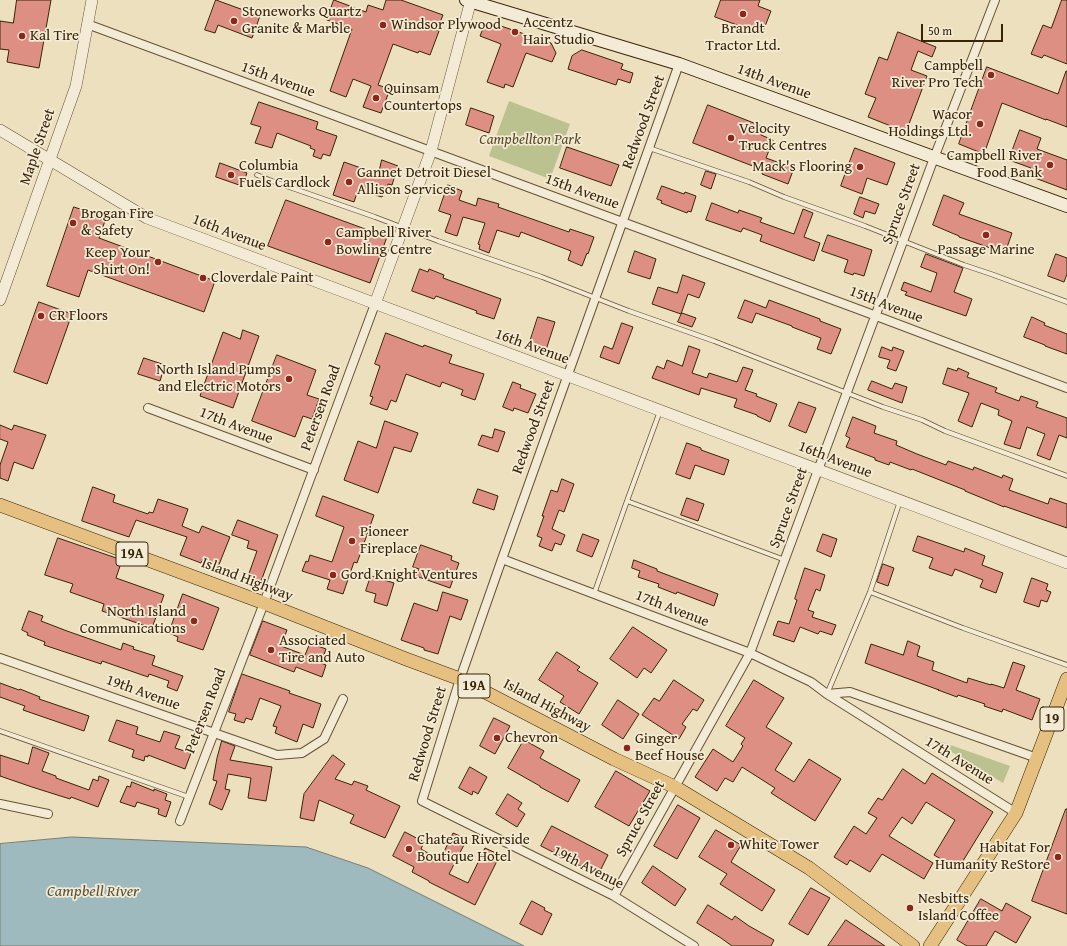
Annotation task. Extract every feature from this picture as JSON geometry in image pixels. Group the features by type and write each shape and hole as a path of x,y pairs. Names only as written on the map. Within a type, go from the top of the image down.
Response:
{"main road":[{"name":"14th Avenue","path":"470,0 679,64 1067,206"},
{"name":"Island Highway","path":"0,505 264,603 460,679 614,759 675,787 809,868 913,946"},
{"name":"19","path":"930,946 1016,813 1067,679"}],"street":[{"name":"Maple Street","path":"0,300 76,86 92,0"},
{"name":"Petersen Road","path":"180,821 314,470 431,151 470,0"},
{"name":"Spruce Street","path":"614,896 750,653 934,158 995,0"},
{"name":"15th Avenue","path":"87,24 1067,388"},
{"name":"Redwood Street","path":"422,801 460,679 679,64"},
{"name":"16th Avenue","path":"0,130 147,218 1067,563"},
{"name":"17th Avenue","path":"148,408 314,470"},
{"name":"17th Avenue","path":"502,559 750,653 811,682 827,694 1016,813"},
{"name":"19th Avenue","path":"0,658 277,756 302,752 324,739 343,699"},
{"name":"17th Avenue","path":"827,694 850,692 1037,758"},
{"name":"19th Avenue","path":"422,801 614,896 694,946"},
{"path":"0,804 48,814"}],"lane":[{"path":"649,148 749,182 784,197 865,226 903,242 1067,302"},
{"path":"257,175 542,277 1067,476"},
{"path":"594,594 660,411"},
{"path":"627,501 785,560"},
{"path":"827,694 870,592 900,501"},
{"path":"870,592 963,628 1067,665"},
{"path":"0,730 189,797"}],"green space":[{"name":"Campbellton Park","path":"509,101 570,124 550,179 489,156"},
{"path":"925,736 1010,766 1003,783"}],"water":[{"name":"Campbell River","path":"72,837 306,847 368,868 524,946 0,946 0,844"}],"building":[{"name":"Kal Tire","path":"17,0 51,0 39,68 7,62 9,50 0,49 0,21 13,23"},
{"name":"Stoneworks Quartz Granite & Marble","path":"216,0 260,16 252,38 218,25 215,33 205,30"},
{"path":"334,0 366,12 368,5 383,10 386,0 401,0 443,15 430,55 419,51 418,53 393,44 378,85 390,89 381,113 363,107 371,86 353,79 346,97 330,91 352,29 327,20"},
{"name":"Brandt Tractor Ltd.","path":"721,0 760,0 758,6 771,11 762,34 715,17"},
{"path":"1062,0 1067,0 1067,64 1044,55 1042,58 1031,54 1043,25 1051,28"},
{"path":"492,23 551,43 556,53 552,62 526,53 513,87 505,84 504,88 487,82 501,44 480,36 484,26"},
{"path":"898,32 936,47 932,57 918,51 911,70 927,76 906,132 868,117 876,98 865,94 879,57 887,60"},
{"path":"582,50 623,64 621,69 633,73 630,83 618,79 616,85 568,69 572,56"},
{"path":"987,67 1058,94 1067,71 1067,127 1002,103 984,154 959,144"},
{"path":"259,102 318,122 316,129 337,136 330,156 323,154 321,159 313,156 315,150 310,148 311,146 277,133 272,148 255,143 261,127 251,124"},
{"name":"Velocity Truck Centres","path":"708,105 764,127 761,135 773,140 766,158 794,168 788,184 762,174 763,170 693,143"},
{"path":"471,108 494,116 489,133 466,125"},
{"path":"1020,130 1041,138 1037,149 1067,160 1067,190 1035,178 1037,174 1030,171 1031,168 1009,160"},
{"path":"567,147 619,165 611,186 560,168"},
{"name":"Mack's Flooring","path":"855,148 895,163 887,185 867,178 862,194 841,186"},
{"path":"382,160 398,166 392,185 388,184 382,197 358,190 354,202 333,195 344,162 378,174"},
{"name":"Columbia Fuels Cardlock","path":"220,163 247,173 242,186 216,177"},
{"path":"706,171 716,174 711,189 701,185"},
{"path":"448,185 462,191 459,200 476,206 478,198 499,204 498,207 569,232 570,229 594,237 582,266 568,260 571,251 521,232 519,237 497,230 489,253 479,249 480,245 478,244 485,223 463,217 457,236 445,232 451,215 439,211"},
{"path":"662,186 684,194 685,192 696,196 691,212 688,211 687,213 661,203 662,201 657,199"},
{"path":"944,195 964,203 959,214 1012,233 1005,253 959,237 933,225"},
{"path":"860,197 879,204 875,214 865,211 863,218 854,214"},
{"name":"Campbell River Bowling Centre","path":"286,200 387,237 370,283 268,246"},
{"path":"712,203 738,213 739,210 762,218 760,222 794,234 803,209 813,213 804,237 820,243 814,261 760,241 762,235 743,228 741,232 706,220"},
{"path":"74,207 106,218 99,238 215,281 204,312 88,270 79,297 47,286"},
{"path":"828,235 872,250 864,276 844,272 848,260 822,251"},
{"path":"635,251 656,259 650,279 628,272"},
{"path":"926,254 963,268 954,292 972,299 966,316 905,295 907,292 901,290 904,282 931,292 937,273 921,267"},
{"path":"1056,254 1067,258 1067,274 1064,282 1048,276"},
{"path":"420,269 428,272 429,269 444,275 443,278 501,299 494,319 436,296 434,299 412,291"},
{"path":"683,275 705,283 699,298 688,294 681,314 652,304 658,287 677,293"},
{"path":"745,300 766,308 769,300 820,319 820,321 841,329 831,354 817,349 821,338 792,326 756,313 752,323 738,318"},
{"path":"39,302 72,314 47,384 14,372"},
{"path":"682,313 696,318 692,327 678,322"},
{"path":"538,317 555,322 546,350 529,345"},
{"path":"1032,317 1045,323 1044,325 1067,334 1067,354 1024,337"},
{"path":"622,323 633,327 619,364 600,357 604,346 612,349"},
{"path":"243,330 259,336 233,408 200,396 223,332 240,339"},
{"path":"386,333 423,347 424,345 452,355 449,363 484,374 475,400 461,395 463,390 442,382 440,387 406,374 396,402 391,400 387,410 370,404 373,397 370,396 380,366 375,364"},
{"path":"689,346 700,350 692,373 707,378 709,373 737,382 743,367 753,370 745,390 777,404 770,422 757,415 734,407 737,399 701,388 699,395 652,378 657,366 664,369 667,360 682,366"},
{"path":"882,347 892,351 893,347 904,351 896,371 887,368 890,360 879,357"},
{"path":"277,355 316,370 307,395 319,399 312,419 303,416 295,437 252,421"},
{"path":"144,358 165,365 160,381 138,374"},
{"path":"948,368 957,371 958,368 969,373 967,377 997,388 995,392 1019,401 1021,396 1038,402 1036,407 1067,418 1067,438 1059,435 1050,460 1037,455 1045,434 1027,427 1020,449 1004,444 1012,421 998,415 999,410 981,403 972,427 958,421 969,393 943,384"},
{"path":"872,381 892,389 895,383 907,387 902,403 868,390"},
{"path":"513,382 521,385 520,388 536,394 528,413 514,408 513,411 503,407"},
{"path":"799,402 816,408 806,433 789,426"},
{"path":"853,417 876,426 874,433 897,441 896,445 917,454 946,465 948,461 973,470 974,467 1002,478 1003,475 1013,479 1009,490 1048,504 1050,498 1067,504 1067,528 1004,507 912,469 911,470 890,462 889,465 875,460 875,458 846,447 850,438 846,436"},
{"path":"385,421 418,433 411,452 394,447 378,493 344,480 358,441 376,448"},
{"path":"0,425 12,430 14,425 46,435 33,469 14,462 8,481 0,478 0,465 8,442 0,439"},
{"path":"495,429 505,432 498,452 478,445 482,435 492,438"},
{"path":"687,443 701,448 701,450 729,460 724,475 695,465 690,479 676,474"},
{"path":"562,479 574,484 564,512 559,510 552,529 565,535 561,545 555,543 552,551 539,546 542,538 537,536 551,490 557,492"},
{"path":"93,487 115,495 113,502 148,514 149,512 153,513 158,499 188,509 182,526 199,533 202,526 230,537 218,567 202,561 201,563 180,555 187,537 136,520 129,537 82,521"},
{"path":"478,489 498,496 494,510 473,503"},
{"name":"Pioneer Fireplace","path":"323,496 374,515 357,563 354,562 343,594 327,589 330,580 302,571 306,561 308,562 310,555 332,562 344,527 316,516"},
{"path":"687,498 704,504 698,521 681,515"},
{"path":"238,520 278,535 260,584 247,579 257,551 247,548 249,541 232,535"},
{"path":"583,534 599,540 592,557 577,551"},
{"path":"823,534 837,539 831,557 817,551"},
{"path":"918,536 964,552 965,548 985,556 982,565 1003,573 996,593 980,587 983,580 955,569 952,576 929,568 933,558 913,551"},
{"path":"58,538 122,560 116,578 164,595 152,628 102,611 104,604 70,592 73,584 45,575"},
{"path":"421,545 452,556 451,560 459,563 450,588 416,576 419,569 413,567"},
{"path":"634,560 657,569 657,571 718,594 714,606 677,592 676,594 658,587 659,584 638,577 640,571 632,568"},
{"path":"883,564 894,568 888,586 877,582"},
{"path":"805,568 825,575 820,591 816,589 808,610 814,612 812,617 836,625 832,635 820,631 818,634 800,627 794,642 773,635 778,621 789,624"},
{"path":"371,576 394,583 387,606 374,602 376,594 366,591"},
{"path":"1032,578 1048,584 1046,590 1051,592 1047,602 1041,600 1039,607 1024,602"},
{"path":"443,592 468,600 461,620 450,616 438,654 424,650 424,648 401,640 414,603 437,611"},
{"name":"North Island Communications","path":"183,594 219,608 203,650 177,641 178,637 169,633"},
{"path":"29,611 43,616 41,621 67,631 121,650 123,643 134,647 133,649 155,656 152,665 183,676 177,691 167,687 169,681 149,674 148,677 102,661 101,664 44,645 45,642 27,635 28,633 22,630"},
{"name":"Associated Tire and Auto","path":"263,621 287,630 281,646 305,655 310,643 326,649 321,663 326,665 322,677 296,667 294,672 250,655"},
{"path":"633,627 667,650 651,673 644,668 637,678 610,659"},
{"path":"908,641 920,646 917,656 934,662 932,670 967,683 968,678 1004,688 1013,662 1025,666 1016,690 1040,699 1032,720 1003,709 1002,712 984,706 985,704 958,695 957,697 865,663 871,644 903,655"},
{"path":"557,652 580,667 577,670 598,683 579,714 560,702 564,696 539,680"},
{"path":"242,674 321,704 313,728 303,724 297,742 275,733 277,727 273,726 281,706 260,698 252,720 246,718 244,723 234,720 236,714 229,712"},
{"path":"674,680 704,700 697,711 693,709 682,724 686,727 679,739 642,715 654,698 659,701"},
{"path":"754,680 784,698 766,727 792,743 775,770 794,782 809,759 841,779 815,821 771,793 775,788 742,767 733,782 725,778 717,791 695,777 713,749 733,762 743,746 741,744 745,738 726,726"},
{"path":"0,683 40,697 39,699 89,716 84,731 23,710 25,706 0,697"},
{"path":"618,700 639,714 623,739 602,725"},
{"path":"494,718 510,726 495,754 480,746"},
{"path":"117,720 138,727 136,734 160,742 164,731 180,736 175,748 191,753 185,769 148,755 148,757 145,756 144,761 132,757 134,750 109,741"},
{"path":"524,740 544,751 540,758 580,780 568,802 508,768"},
{"path":"222,741 235,746 230,760 272,767 266,801 248,798 251,778 228,774 225,789 230,790 222,810 209,804 217,781 213,780"},
{"path":"33,747 49,753 42,771 56,776 56,778 89,790 93,779 98,781 99,776 109,780 98,807 71,797 70,799 0,776 0,755 28,764"},
{"path":"333,755 345,764 335,779 352,785 354,781 368,786 366,790 400,806 385,838 350,823 354,815 319,800 314,821 300,818 304,794"},
{"path":"470,767 487,777 478,794 473,791 472,795 459,788"},
{"path":"903,769 925,784 932,773 993,812 958,869 934,855 955,820 926,802 912,824 902,817 889,836 933,863 924,879 882,854 870,872 850,860 847,865 834,857 854,826 866,834 877,818 868,813 878,798 882,800"},
{"path":"616,771 650,791 629,826 595,807"},
{"path":"132,782 154,791 154,789 167,794 165,800 171,802 166,817 158,814 159,809 137,802 135,807 120,802 127,786 130,787"},
{"path":"508,794 522,803 518,809 525,814 517,827 496,814"},
{"path":"678,805 700,818 677,859 654,846"},
{"name":"Habitat For Humanity ReStore","path":"1067,809 1067,914 1032,901"},
{"path":"552,826 608,855 598,875 541,846"},
{"path":"716,830 741,845 731,862 775,890 762,911 720,884 727,874 699,857"},
{"path":"405,832 424,842 421,849 440,860 453,833 467,839 449,874 468,883 485,848 500,855 475,905 412,872 414,867 393,856"},
{"path":"653,866 686,889 675,906 642,883"},
{"path":"811,888 830,898 808,935 789,924"},
{"path":"981,899 1002,911 1006,903 1031,917 1016,943 995,931 986,946 967,946 957,940"},
{"path":"532,901 545,908 544,910 552,914 542,935 520,924"},
{"path":"708,905 732,920 735,916 774,940 771,946 732,946 697,923"},
{"path":"846,920 885,946 828,946"}],"place":[{"name":"Brandt Tractor Ltd.","path":"743,14"},
{"name":"Stoneworks Quartz Granite & Marble","path":"234,21"},
{"name":"Windsor Plywood","path":"383,25"},
{"name":"Accentz Hair Studio","path":"515,32"},
{"name":"Kal Tire","path":"22,36"},
{"name":"Campbell River Pro Tech","path":"991,75"},
{"name":"Quinsam Countertops","path":"376,98"},
{"name":"Wacor Holdings Ltd.","path":"980,124"},
{"name":"Velocity Truck Centres","path":"731,138"},
{"name":"Campbell River Food Bank","path":"1050,165"},
{"name":"Mack's Flooring","path":"860,167"},
{"name":"Columbia Fuels Cardlock","path":"231,175"},
{"name":"Gannet Detroit Diesel Allison Services","path":"349,182"},
{"name":"Brogan Fire & Safety","path":"73,223"},
{"name":"Passage Marine","path":"986,235"},
{"name":"Campbell River Bowling Centre","path":"328,242"},
{"name":"Keep Your Shirt On!","path":"158,262"},
{"name":"Cloverdale Paint","path":"203,278"},
{"name":"CR Floors","path":"41,316"},
{"name":"North Island Pumps and Electric Motors","path":"289,379"},
{"name":"Pioneer Fireplace","path":"352,541"},
{"name":"Gord Knight Ventures","path":"333,575"},
{"name":"North Island Communications","path":"194,621"},
{"name":"Associated Tire and Auto","path":"271,650"},
{"name":"Chevron","path":"497,738"},
{"name":"Ginger Beef House","path":"627,748"},
{"name":"White Tower","path":"731,845"},
{"name":"Chateau Riverside Boutique Hotel","path":"409,849"},
{"name":"Habitat For Humanity ReStore","path":"1058,857"},
{"name":"Nesbitts Island Coffee","path":"910,908"}]}
